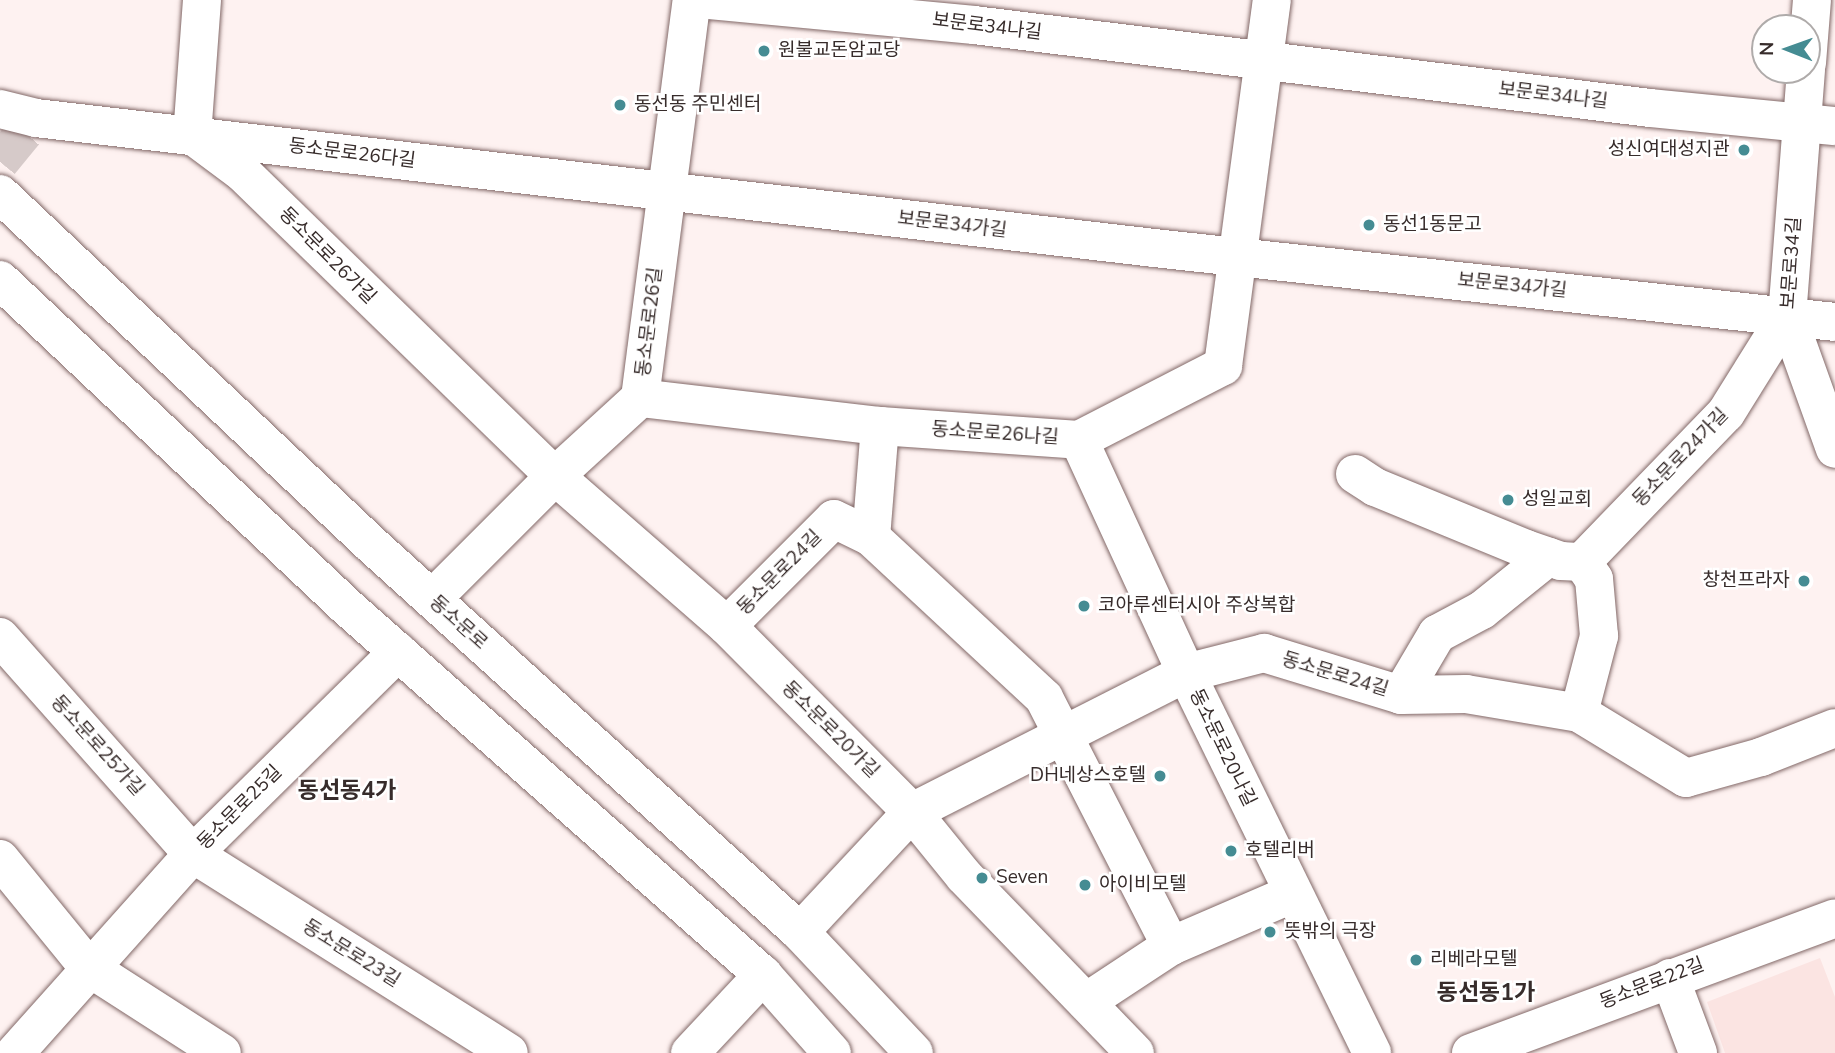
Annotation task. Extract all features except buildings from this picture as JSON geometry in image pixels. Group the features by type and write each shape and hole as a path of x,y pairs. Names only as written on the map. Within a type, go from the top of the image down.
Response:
{"street":[{"path":"192,135 202,0"},
{"name":"동소문로26길","path":"432,599 555,476 640,398 692,0"},
{"name":"보문로34나길","path":"710,0 1819,124"},
{"path":"1236,257 1272,0"},
{"name":"보문로34길","path":"1810,84 1819,124 1787,315 1835,449"},
{"name":"동소문로26다길","path":"18,114 667,191"},
{"name":"동소문로26가길","path":"192,135 243,173 555,476"},
{"name":"보문로34가길","path":"667,191 1236,257 1835,322"},
{"name":"동소문로","path":"0,194 184,371 800,932 914,1053"},
{"name":"동소문로26나길","path":"640,398 880,426 1079,440 1223,366 1236,257"},
{"path":"0,280 398,653 763,975 832,1053"},
{"name":"동소문로24가길","path":"1401,695 1437,634 1565,559 1726,414 1787,315"},
{"path":"871,537 880,426"},
{"name":"동소문로20나길","path":"1079,440 1186,673 1371,1053"},
{"path":"1356,474 1375,487 1565,559 1594,579 1599,636 1579,713"},
{"name":"동소문로20가길","path":"555,476 727,626 912,812 964,876 1135,1053"},
{"name":"동소문로24길","path":"727,626 834,519 871,537 1045,698 1171,946"},
{"name":"동소문로25가길","path":"0,638 193,854"},
{"name":"동소문로25길","path":"15,1053 88,967 193,854 398,653"},
{"name":"동소문로24길","path":"800,932 912,812 1186,673 1264,653 1401,695 1465,694 1579,713 1686,778 1761,757 1835,728"},
{"name":"동소문로23길","path":"193,854 509,1053"},
{"path":"0,859 88,967 222,1053"},
{"path":"1086,1002 1171,946 1292,894"},
{"name":"동소문로22길","path":"1471,1053 1522,1045 1670,978 1834,920"},
{"path":"690,1053 763,975"},
{"path":"1670,978 1699,1053"}],"shaded area":[{"path":"1820,958 1835,997 1835,1053 1725,1053 1707,1002"}],"tunnel":[{"path":"0,162 36,118"}],"place":[{"name":"원불교돈암교당","path":"764,51"},
{"name":"동선동 주민센터","path":"620,105"},
{"name":"성신여대성지관","path":"1744,150"},
{"name":"동선1동문고","path":"1369,225"},
{"name":"성일교회","path":"1508,500"},
{"name":"창천프라자","path":"1804,581"},
{"name":"코아루센터시아 주상복합","path":"1084,606"},
{"name":"DH네상스호텔","path":"1160,776"},
{"name":"호텔리버","path":"1231,851"},
{"name":"Seven","path":"982,878"},
{"name":"아이비모텔","path":"1085,885"},
{"name":"뜻밖의 극장","path":"1270,932"},
{"name":"리베라모텔","path":"1416,960"}],"district":[{"name":"동선동4가","path":"347,791"},
{"name":"동선동1가","path":"1486,993"}]}
